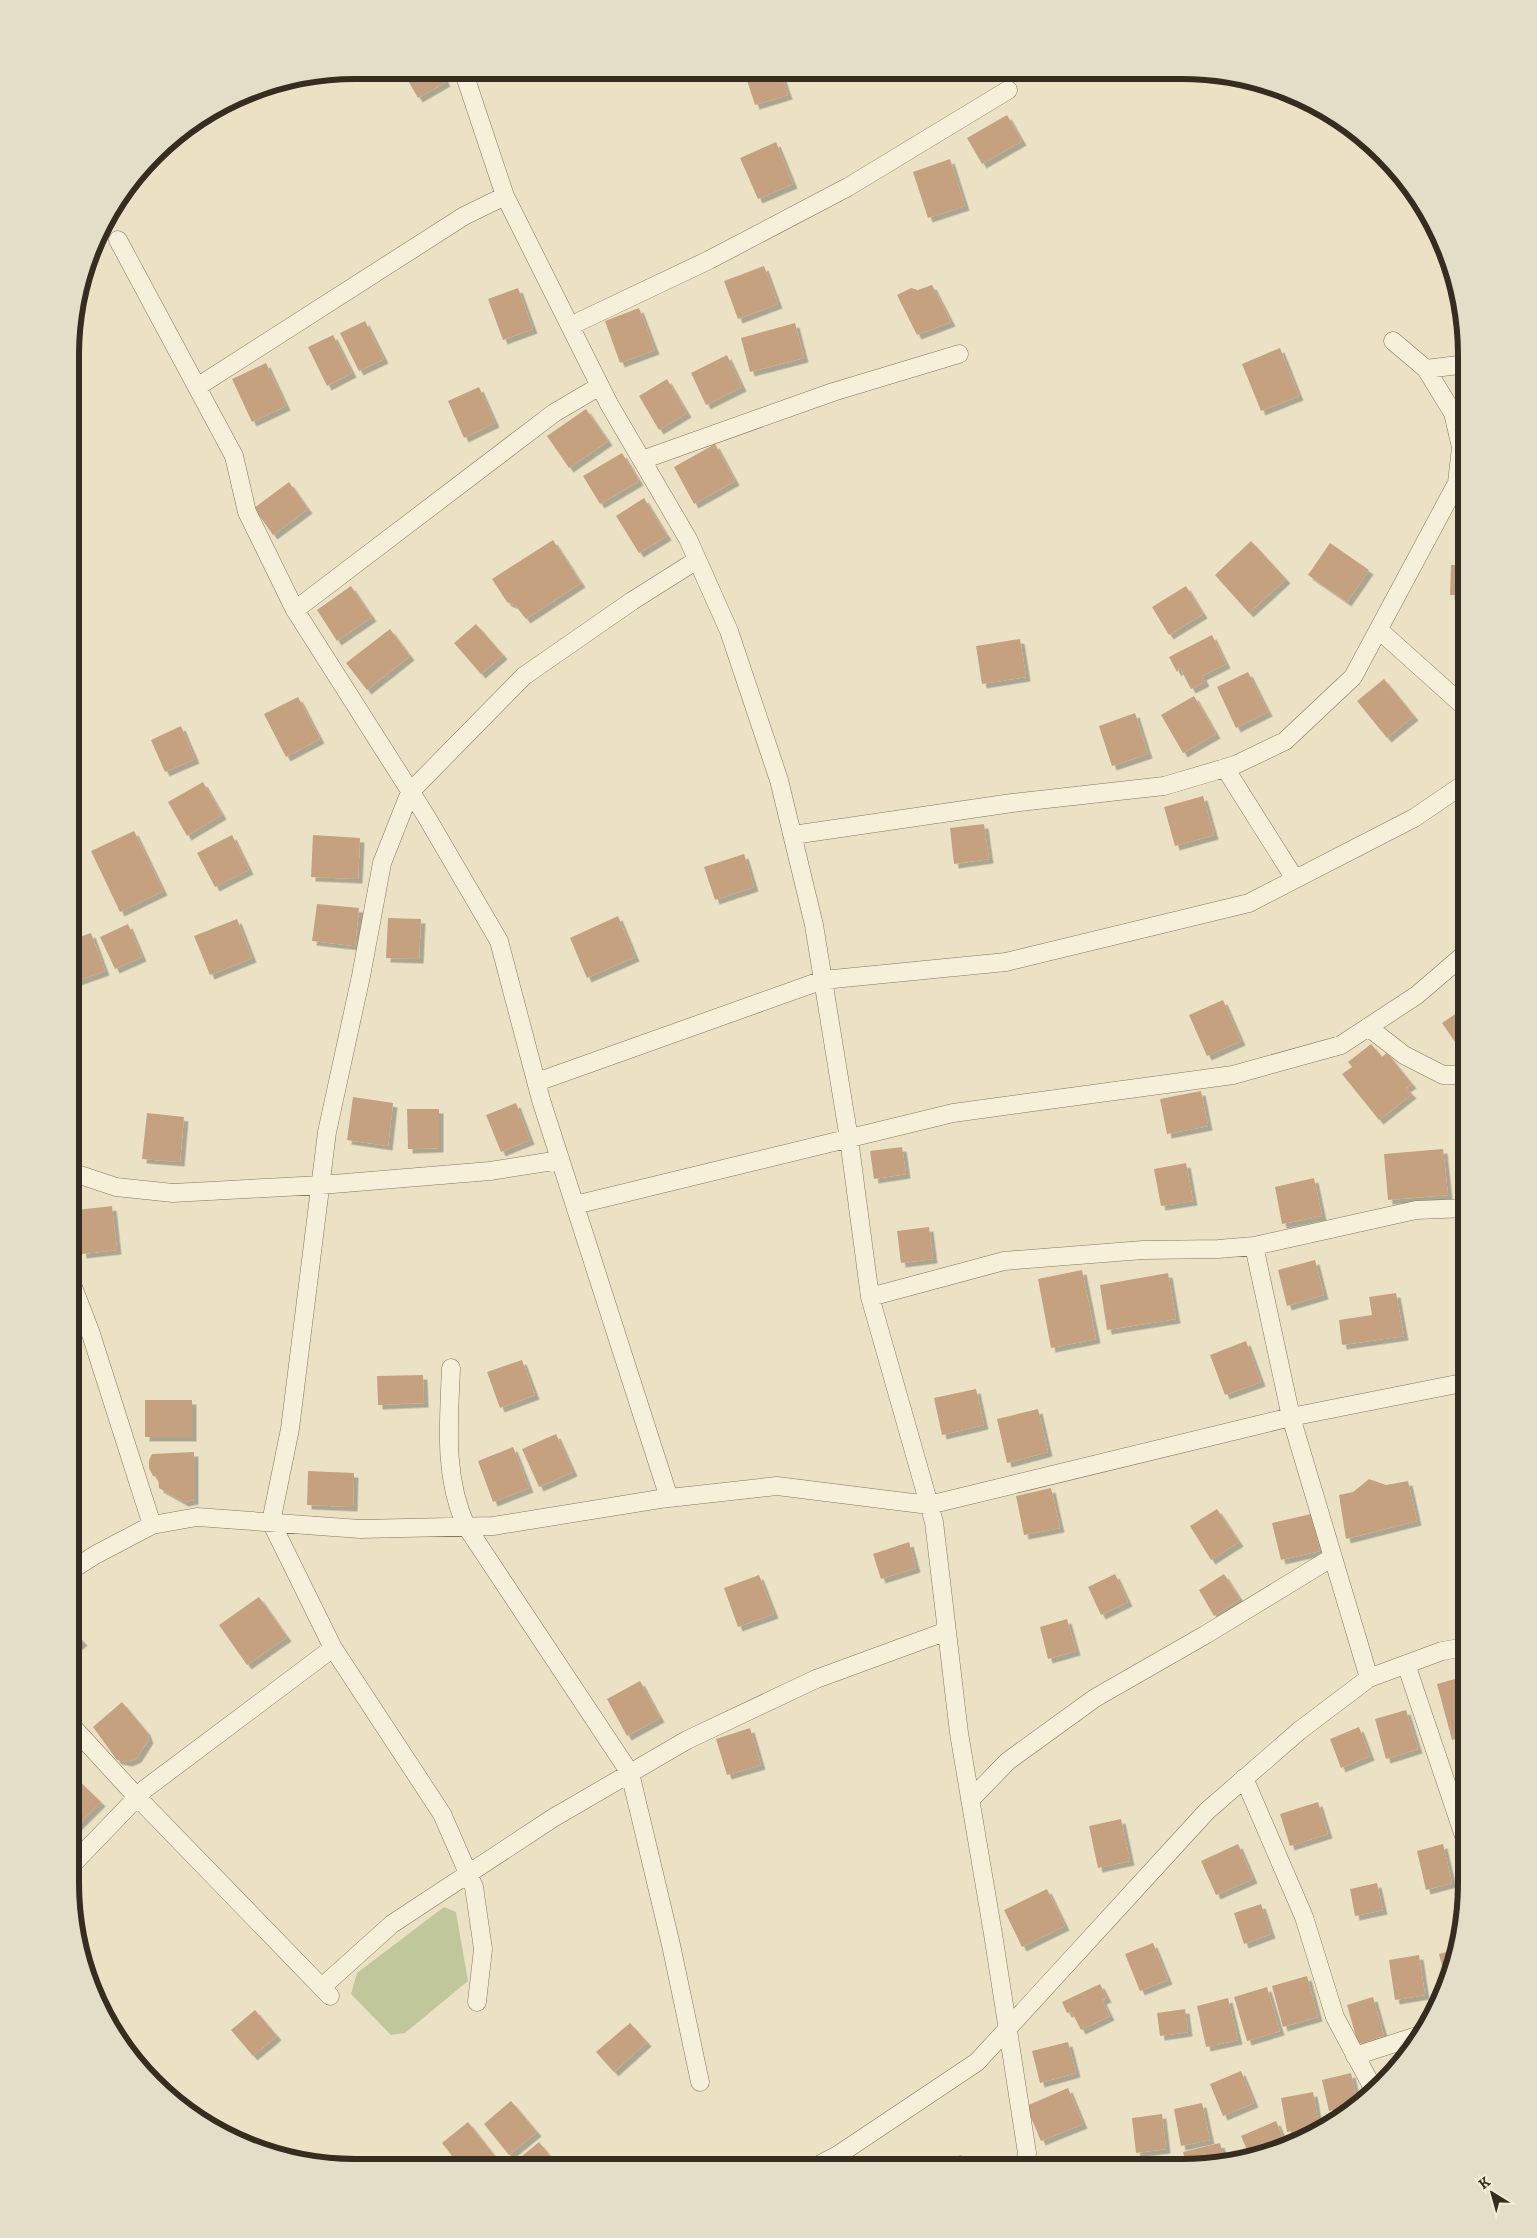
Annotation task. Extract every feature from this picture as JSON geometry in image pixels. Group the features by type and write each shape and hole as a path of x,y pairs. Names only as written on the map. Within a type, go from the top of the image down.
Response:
{"street":[{"path":"466,79 505,196 600,386 688,539 729,631 779,780 814,925 849,1139 870,1297 934,1522 959,1733 1008,2030 1027,2153 1026,2159"},
{"path":"570,326 709,260 848,187 1008,90"},
{"path":"197,387 464,216 505,196"},
{"path":"118,240 234,456 247,512 295,610 410,792 499,942 560,1160 669,1498"},
{"path":"1393,341 1426,369 1453,413 1458,434"},
{"path":"642,460 833,392 959,354"},
{"path":"1426,369 1458,365"},
{"path":"295,610 554,413 600,386"},
{"path":"793,835 1012,803 1164,786 1235,766 1285,741 1352,677 1458,490"},
{"path":"477,2002 483,1949 474,1887 442,1814 333,1648 271,1522 290,1429 327,1132 361,976 382,863 410,792 524,676 632,601 697,560"},
{"path":"1378,630 1458,701"},
{"path":"1225,768 1296,879"},
{"path":"537,1082 823,980 1006,962 1249,903 1414,818 1458,788"},
{"path":"575,1205 952,1113 1233,1075 1341,1045 1417,995 1458,960"},
{"path":"1368,1027 1404,1055 1443,1075 1458,1075"},
{"path":"79,1175 116,1187 173,1193 321,1185 490,1171 560,1160"},
{"path":"870,1297 1004,1261 1143,1250 1218,1249 1254,1246 1416,1210 1458,1208"},
{"path":"1254,1246 1291,1417 1369,1678"},
{"path":"79,1303 90,1331 152,1525"},
{"path":"451,1368 448,1446 456,1504 466,1526 630,1773 671,1945 700,2082"},
{"path":"79,1565 152,1525 197,1517 360,1529 492,1526 669,1498 778,1486 929,1505 1291,1417 1458,1384"},
{"path":"970,1800 1008,1761 1094,1698 1205,1635 1333,1557"},
{"path":"79,1734 137,1797 326,1992 392,1924 553,1818 630,1773 687,1740 816,1679 947,1631"},
{"path":"79,1858 144,1789 333,1648"},
{"path":"830,2159 977,2062 1207,1811 1299,1731 1369,1678 1442,1651 1458,1648"},
{"path":"1406,1664 1458,1818"},
{"path":"1244,1778 1304,1916 1334,2017 1371,2084"},
{"path":"1355,2056 1411,2038"}],"green space":[{"path":"444,1907 456,1912 468,1981 405,2033 391,2035 351,1994 357,1973"}],"building":[{"path":"407,79 444,79 446,82 418,98"},
{"path":"747,79 783,79 788,95 755,105"},
{"path":"1007,115 1022,141 982,164 967,138"},
{"path":"776,142 793,184 758,199 740,158"},
{"path":"950,159 965,206 928,218 913,172"},
{"path":"764,266 778,304 738,319 724,281"},
{"path":"932,285 951,322 917,335 897,295 911,288 918,290"},
{"path":"518,288 533,329 503,340 488,299"},
{"path":"639,308 655,350 620,363 605,321"},
{"path":"365,321 384,359 359,371 340,333"},
{"path":"795,323 804,358 750,372 741,338"},
{"path":"333,335 352,373 327,386 308,347"},
{"path":"1280,348 1299,396 1261,411 1242,364"},
{"path":"727,355 742,387 706,405 691,373"},
{"path":"266,363 286,406 252,422 232,379"},
{"path":"667,379 687,413 659,430 639,396"},
{"path":"479,387 495,423 464,438 448,401"},
{"path":"586,409 608,441 569,468 547,436"},
{"path":"715,444 735,481 694,504 674,467"},
{"path":"622,453 639,481 600,504 583,476"},
{"path":"289,482 308,509 273,535 254,508"},
{"path":"644,498 667,536 639,553 616,516"},
{"path":"553,540 581,583 526,619 515,605 507,602 492,579"},
{"path":"1251,541 1286,579 1249,613 1215,575"},
{"path":"1330,543 1369,570 1347,602 1308,575"},
{"path":"1451,565 1458,565 1458,595 1450,595"},
{"path":"351,586 372,617 337,641 317,610"},
{"path":"1186,586 1203,614 1169,635 1152,607"},
{"path":"476,624 503,655 481,674 454,643"},
{"path":"390,629 410,656 367,690 346,663"},
{"path":"1212,635 1226,664 1202,676 1205,682 1191,689 1180,668 1177,672 1169,657"},
{"path":"1020,639 1026,677 982,684 976,646"},
{"path":"1248,672 1268,712 1236,728 1217,687"},
{"path":"1384,679 1414,716 1387,738 1357,701"},
{"path":"1194,696 1216,734 1183,753 1161,715"},
{"path":"298,697 320,739 286,757 264,714"},
{"path":"1135,713 1148,754 1112,766 1099,726"},
{"path":"181,726 195,759 165,772 151,740"},
{"path":"203,782 222,815 187,836 168,802"},
{"path":"1203,796 1214,835 1175,846 1164,807"},
{"path":"984,824 989,859 954,864 950,828"},
{"path":"134,831 163,891 120,912 91,851"},
{"path":"232,835 249,870 215,887 197,853"},
{"path":"313,835 360,838 358,879 311,877"},
{"path":"744,854 754,887 715,900 704,867"},
{"path":"317,904 359,908 355,946 312,941"},
{"path":"618,916 635,957 587,978 570,938"},
{"path":"388,918 421,919 419,959 386,958"},
{"path":"237,919 252,958 210,975 194,936"},
{"path":"128,924 142,957 115,969 100,937"},
{"path":"91,933 105,971 79,980 79,937"},
{"path":"1223,1000 1241,1041 1207,1056 1189,1015"},
{"path":"1458,1012 1458,1046 1442,1023"},
{"path":"1371,1044 1382,1057 1387,1053 1412,1084 1406,1088 1412,1094 1379,1120 1342,1074 1352,1067 1348,1062"},
{"path":"1201,1091 1208,1126 1167,1134 1160,1099"},
{"path":"353,1097 393,1103 388,1146 347,1140"},
{"path":"516,1103 530,1140 501,1152 486,1115"},
{"path":"407,1109 439,1109 439,1148 408,1149"},
{"path":"147,1113 184,1117 180,1162 142,1159"},
{"path":"902,1147 906,1174 874,1179 870,1151"},
{"path":"1443,1149 1448,1195 1388,1200 1384,1154"},
{"path":"1186,1163 1193,1201 1161,1206 1154,1169"},
{"path":"1314,1178 1322,1216 1282,1224 1275,1187"},
{"path":"112,1206 117,1250 82,1254 79,1210"},
{"path":"929,1227 933,1259 901,1263 897,1231"},
{"path":"1315,1260 1324,1295 1287,1306 1278,1270"},
{"path":"1082,1270 1096,1339 1051,1348 1038,1279"},
{"path":"1168,1273 1176,1319 1107,1330 1100,1285"},
{"path":"1396,1293 1404,1336 1342,1345 1339,1320 1372,1315 1369,1297"},
{"path":"1246,1341 1261,1382 1225,1395 1210,1355"},
{"path":"522,1360 535,1395 500,1408 487,1372"},
{"path":"423,1375 424,1403 378,1405 377,1376"},
{"path":"976,1389 984,1425 942,1435 934,1398"},
{"path":"145,1400 192,1400 192,1437 145,1437"},
{"path":"1038,1409 1048,1452 1007,1463 997,1419"},
{"path":"556,1434 573,1472 539,1487 522,1449"},
{"path":"513,1447 529,1488 493,1502 478,1461"},
{"path":"194,1452 194,1500 184,1502 159,1488 158,1477 153,1476 149,1468 149,1460 152,1454"},
{"path":"308,1471 354,1473 353,1507 307,1505"},
{"path":"1369,1479 1386,1485 1408,1481 1417,1521 1346,1539 1339,1495 1353,1492"},
{"path":"1051,1488 1060,1528 1024,1535 1016,1496"},
{"path":"1217,1509 1239,1542 1211,1560 1190,1526"},
{"path":"1311,1514 1320,1551 1281,1560 1272,1523"},
{"path":"909,1542 916,1568 881,1579 873,1554"},
{"path":"1115,1574 1128,1602 1101,1615 1088,1587"},
{"path":"1224,1574 1240,1599 1214,1616 1199,1590"},
{"path":"759,1575 774,1614 738,1627 724,1588"},
{"path":"259,1597 287,1637 247,1665 219,1625"},
{"path":"1067,1619 1076,1651 1048,1659 1040,1627"},
{"path":"1458,1678 1458,1738 1452,1740 1437,1684"},
{"path":"640,1681 660,1718 627,1736 607,1699"},
{"path":"122,1702 146,1731 149,1739 137,1758 128,1762 117,1760 93,1727"},
{"path":"1406,1710 1418,1749 1386,1759 1375,1719"},
{"path":"1359,1727 1370,1756 1341,1768 1330,1739"},
{"path":"750,1728 761,1765 727,1775 716,1739"},
{"path":"79,1781 101,1802 79,1824"},
{"path":"1318,1802 1328,1834 1290,1846 1280,1814"},
{"path":"1121,1819 1130,1861 1098,1868 1089,1826"},
{"path":"1238,1844 1253,1879 1216,1895 1201,1861"},
{"path":"1443,1844 1452,1883 1426,1890 1417,1851"},
{"path":"1377,1883 1383,1910 1355,1916 1350,1889"},
{"path":"1047,1889 1065,1926 1022,1947 1004,1910"},
{"path":"1261,1904 1271,1934 1244,1944 1234,1913"},
{"path":"1153,1943 1168,1980 1140,1991 1125,1954"},
{"path":"1450,1951 1444,1973 1439,1954"},
{"path":"1419,1955 1425,1995 1395,2000 1389,1960"},
{"path":"1307,1976 1318,2017 1283,2027 1272,1986"},
{"path":"1100,1984 1107,1998 1102,2000 1110,2016 1081,2030 1072,2012 1067,2013 1062,2002"},
{"path":"1267,1987 1280,2031 1247,2041 1234,1997"},
{"path":"1373,1997 1384,2036 1358,2044 1347,2005"},
{"path":"1228,1998 1238,2040 1206,2047 1197,2006"},
{"path":"1185,2009 1188,2032 1160,2036 1157,2013"},
{"path":"255,2010 277,2036 253,2056 231,2030"},
{"path":"630,2023 647,2042 614,2072 596,2052"},
{"path":"1068,2042 1076,2073 1040,2083 1032,2051"},
{"path":"1241,2071 1254,2103 1223,2116 1210,2084"},
{"path":"1351,2073 1356,2097 1343,2108 1329,2111 1322,2080"},
{"path":"1068,2088 1083,2124 1041,2141 1026,2106"},
{"path":"1313,2092 1318,2123 1310,2128 1287,2132 1281,2098"},
{"path":"511,2101 537,2132 509,2155 484,2124"},
{"path":"1202,2103 1210,2140 1181,2146 1174,2109"},
{"path":"1162,2114 1166,2149 1136,2153 1132,2118"},
{"path":"1276,2121 1284,2140 1248,2151 1241,2136"},
{"path":"468,2122 494,2155 489,2159 455,2159 442,2143"},
{"path":"539,2142 552,2159 518,2159"},
{"path":"1220,2143 1223,2156 1185,2159 1183,2152"},
{"path":"961,2155 963,2159 950,2159"},
{"path":"1178,2156 1179,2159 1165,2159"}]}
